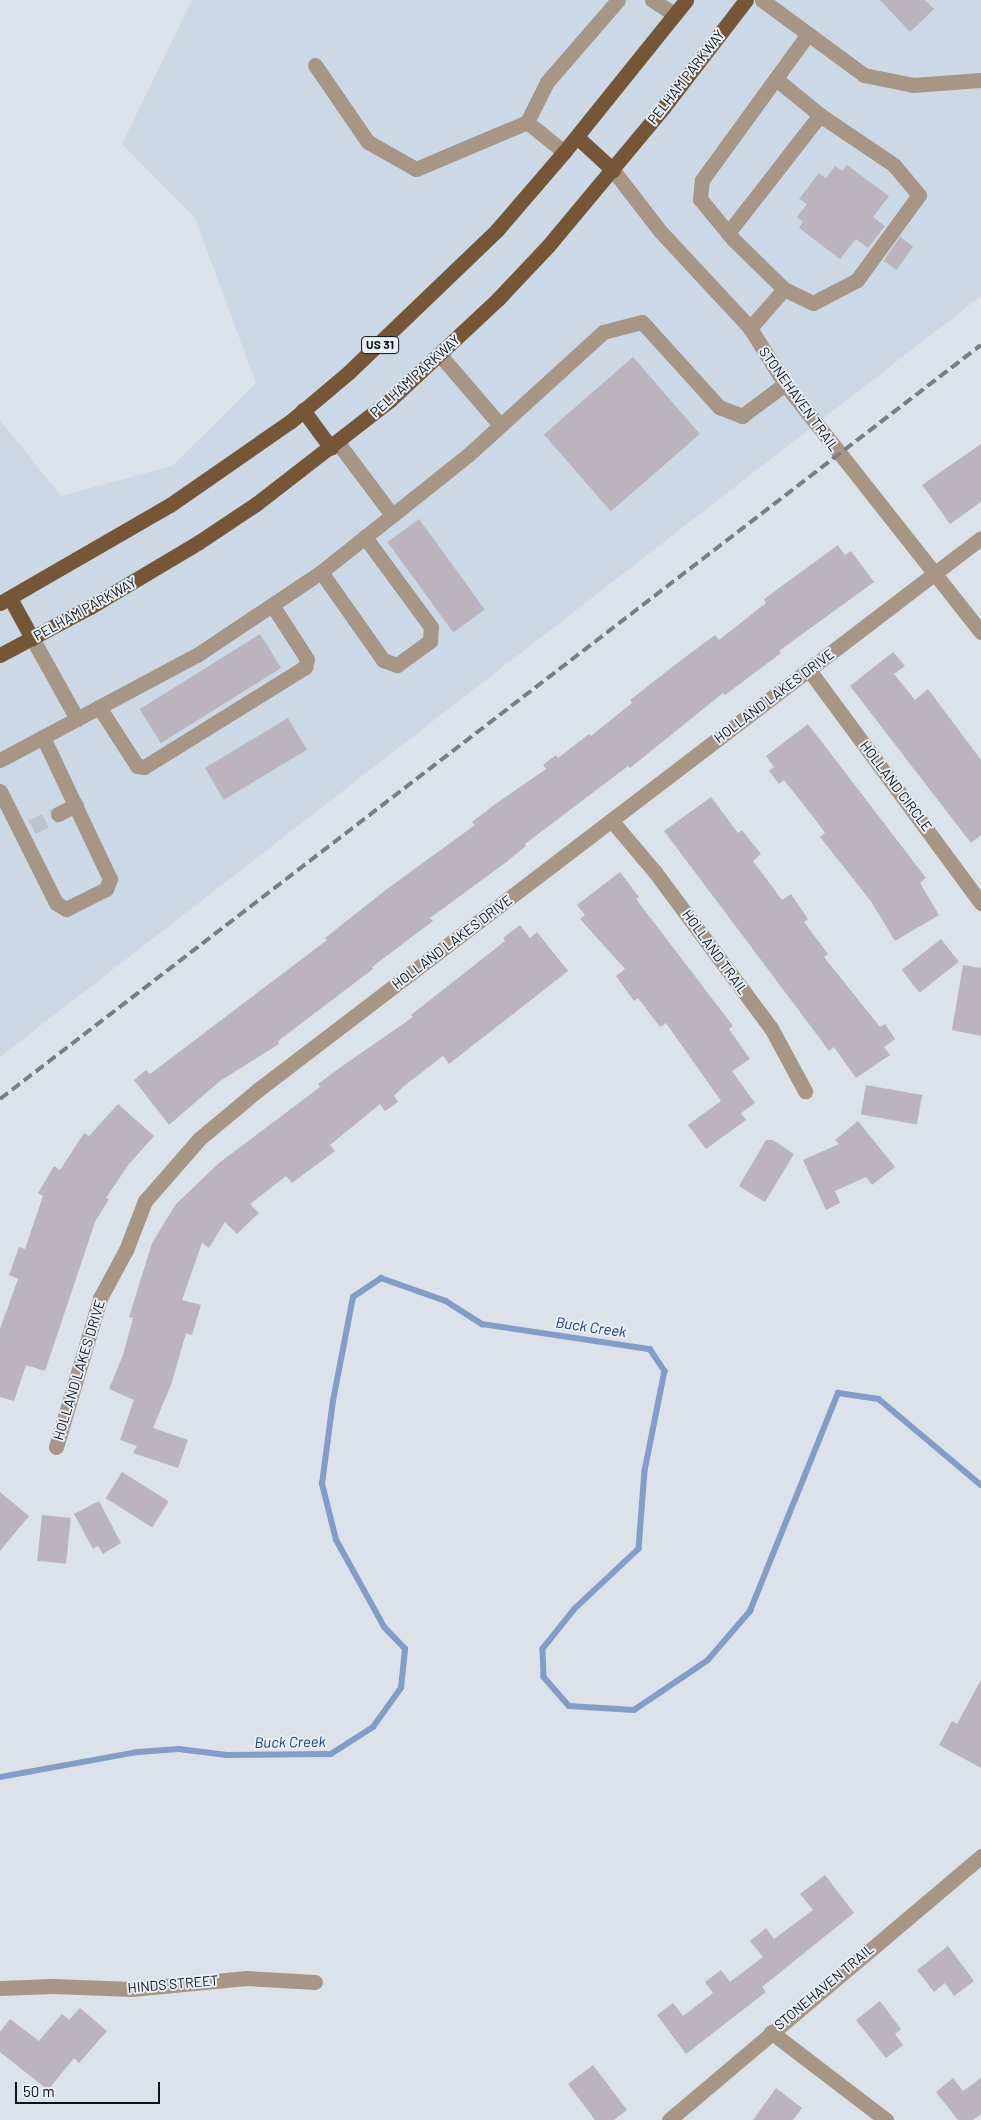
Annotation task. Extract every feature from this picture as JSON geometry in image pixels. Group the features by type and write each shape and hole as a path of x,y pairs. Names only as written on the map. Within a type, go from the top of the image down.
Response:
{"main road":[{"name":"US 31","path":"5,600 162,510 303,410 443,286 497,230 577,137 686,0"},
{"name":"PELHAM PARKWAY","path":"0,656 199,542 335,445 440,356 548,246 613,170 746,0"},
{"path":"577,137 613,170"},
{"path":"303,410 335,445"},
{"path":"5,600 32,638"}],"street":[{"path":"315,65 368,142 416,169 527,122 547,82 618,0"},
{"path":"652,0 674,14"},
{"path":"762,0 864,75 913,85 981,80"},
{"path":"776,79 820,115 894,165 919,195 857,280 813,303 784,289 728,233 700,199 702,180 808,34"},
{"path":"728,233 820,115"},
{"path":"527,122 564,152"},
{"name":"STONEHAVEN TRAIL","path":"613,170 660,231 750,328 785,384 934,575 981,632"},
{"path":"750,328 784,289"},
{"path":"0,760 197,655 321,572 500,425 604,332 642,322 719,407 742,416 785,384"},
{"path":"440,356 500,425"},
{"path":"335,445 392,515"},
{"path":"321,572 383,660 397,665 430,641 431,627 365,537"},
{"name":"HOLLAND LAKES DRIVE","path":"56,1447 100,1298 126,1250 145,1201 199,1139 266,1083 981,538"},
{"path":"100,707 137,766 144,767 305,666 307,659 272,605"},
{"path":"32,638 77,719"},
{"name":"HOLLAND CIRCLE","path":"809,670 981,903"},
{"path":"0,791 26,830 56,903 66,909 106,889 110,878 43,737"},
{"path":"58,814 76,805"},
{"name":"HOLLAND TRAIL","path":"612,820 655,872 760,1014 805,1092"},
{"name":"STONEHAVEN TRAIL","path":"669,2120 981,1856"},
{"name":"HINDS STREET","path":"0,1988 53,1986 132,1989 246,1978 315,1982"},
{"path":"772,2032 886,2120"}],"shaded area":[{"path":"192,0 981,0 981,296 0,1057 0,420 61,496 172,466 256,383 195,218 122,144"}],"building":[{"path":"880,0 925,0 934,9 910,32"},
{"path":"847,165 889,196 873,217 885,226 868,248 856,239 840,259 799,228 803,222 797,217 807,204 799,199 819,173 826,178 835,166 842,171"},
{"path":"900,237 913,246 896,270 883,261"},
{"path":"633,357 700,434 611,511 544,434"},
{"path":"981,444 981,502 950,524 922,485"},
{"path":"419,519 485,610 453,633 387,542"},
{"path":"838,545 845,555 851,551 874,582 779,651 781,653 725,695 723,693 630,768 628,766 525,844 526,846 505,863 430,918 433,921 372,967 373,969 278,1041 279,1044 220,1081 169,1125 134,1080 146,1070 150,1074 327,940 325,938 387,889 475,825 472,822 546,769 543,765 556,755 558,758 589,734 591,736 632,703 630,700 680,661 715,635 719,640 766,603 764,599"},
{"path":"260,634 281,668 161,743 140,709"},
{"path":"893,652 905,666 894,674 915,700 928,689 981,760 981,835 971,843 850,686"},
{"path":"288,718 307,750 224,800 205,768"},
{"path":"808,724 926,878 920,883 939,915 895,941 870,900 820,837 825,833 818,823 784,780 779,784 769,771 774,767 766,756"},
{"path":"711,797 738,833 742,830 761,854 753,861 782,900 791,894 808,919 804,922 828,954 824,957 880,1027 885,1024 895,1039 884,1047 890,1055 856,1078 834,1047 829,1051 664,831"},
{"path":"620,872 639,897 636,899 733,1026 729,1029 750,1059 732,1071 755,1103 741,1113 746,1120 706,1149 688,1125 721,1101 666,1023 660,1027 638,998 634,1001 616,976 625,969 580,919 585,915 577,905"},
{"path":"520,925 530,938 537,932 568,971 449,1064 443,1056 404,1086 394,1096 398,1102 385,1111 380,1104 330,1145 335,1151 292,1183 286,1176 250,1204 259,1213 237,1234 225,1222 209,1248 202,1243 182,1300 201,1305 192,1335 186,1333 172,1382 153,1428 188,1440 178,1468 133,1453 137,1446 120,1440 134,1400 109,1389 123,1355 133,1318 129,1317 152,1243 176,1204 219,1163 320,1087 318,1084 413,1017 411,1015 505,941 503,938"},
{"path":"941,939 959,962 919,993 902,970"},
{"path":"963,965 981,968 981,1036 952,1030"},
{"path":"866,1085 922,1095 917,1124 861,1115"},
{"path":"118,1104 154,1136 129,1164 106,1198 109,1199 95,1222 45,1371 26,1365 14,1401 0,1397 0,1329 18,1279 9,1275 19,1247 25,1249 43,1196 38,1193 54,1166 60,1170 84,1133 89,1136"},
{"path":"858,1121 895,1167 872,1185 866,1177 835,1191 840,1203 826,1210 803,1160 839,1144 835,1140"},
{"path":"766,1140 773,1140 794,1154 765,1202 739,1186"},
{"path":"122,1472 169,1501 152,1527 106,1498"},
{"path":"0,1492 29,1516 0,1551"},
{"path":"99,1501 121,1543 103,1554 98,1546 93,1549 74,1514"},
{"path":"42,1515 71,1518 66,1564 37,1561"},
{"path":"981,1680 981,1768 939,1745 952,1721 957,1724"},
{"path":"825,1875 854,1913 762,1987 766,1992 686,2054 657,2015 673,2003 683,2016 713,1993 705,1982 721,1970 730,1982 763,1957 750,1941 766,1928 774,1939 813,1910 800,1894"},
{"path":"948,1946 974,1981 954,1996 945,1983 934,1992 917,1970"},
{"path":"880,2001 901,2029 895,2034 903,2045 886,2058 856,2020"},
{"path":"80,2008 107,2031 79,2063 74,2058 48,2090 0,2052 0,2032 10,2019 39,2041 62,2014 69,2020"},
{"path":"593,2065 627,2110 614,2120 595,2120 568,2084"},
{"path":"953,2078 963,2091 981,2078 981,2114 973,2120 958,2120 936,2092"},
{"path":"776,2088 802,2108 793,2120 753,2120"}],"waterway":[{"name":"Buck Creek","path":"0,1777 138,1752 179,1749 227,1755 331,1754 373,1727 401,1688 405,1649 384,1627 336,1540 322,1484 333,1401 353,1297 381,1278 446,1301 482,1324 650,1349 665,1371 645,1471 639,1549 575,1609 543,1649 544,1677 569,1706 634,1710 708,1660 750,1611 838,1393 879,1399 981,1485"}],"tunnel":[{"path":"32,827 58,814"}],"railway":[{"path":"0,1099 981,345"}]}
